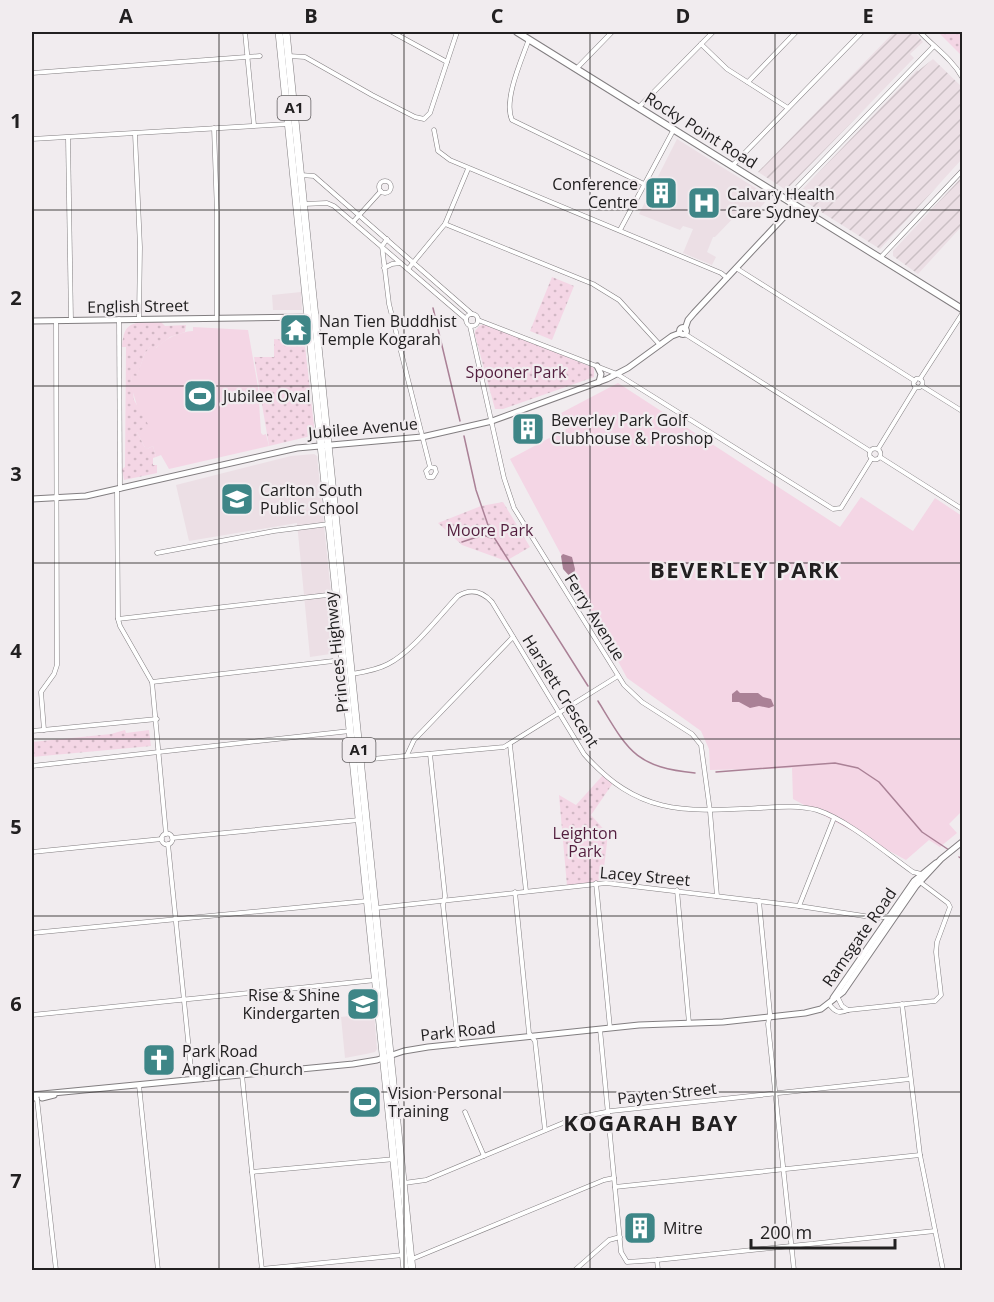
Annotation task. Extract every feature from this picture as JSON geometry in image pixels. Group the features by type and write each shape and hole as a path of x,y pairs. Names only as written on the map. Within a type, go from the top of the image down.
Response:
{"highway":[{"name":"Princes Highway","path":"279,32 360,760 375,908 405,1270"},
{"name":"Princes Highway","path":"286,32 304,204 336,594 376,980 412,1270"}],"main road":[{"name":"Rocky Point Road","path":"517,32 963,309"},
{"name":"Jubilee Avenue","path":"32,499 86,496 284,450 422,437 492,421 599,382 617,374 683,332 692,316 795,205"},
{"name":"English Street","path":"32,321 309,317"},
{"path":"597,366 601,374 599,382"},
{"name":"Ramsgate Road","path":"829,1004 838,998 921,874 963,842"},
{"name":"Ramsgate Road","path":"829,1004 890,915 917,882 942,859"},
{"name":"Park Road","path":"37,1097 353,1064 413,1049 610,1028 769,1018 813,1012 829,1004"}],"street":[{"path":"245,32 254,126"},
{"path":"392,32 447,62"},
{"path":"289,56 305,57 422,120 430,113 457,32"},
{"path":"577,68 612,32"},
{"path":"639,106 713,32"},
{"path":"748,82 796,32"},
{"path":"733,165 862,32"},
{"path":"920,32 956,67 963,77"},
{"path":"528,39 512,86 509,115 512,120 644,184"},
{"path":"701,44 727,69 788,108"},
{"path":"786,199 933,47"},
{"path":"32,74 260,56"},
{"path":"32,140 289,123"},
{"path":"214,128 217,318"},
{"path":"620,231 674,129"},
{"path":"434,130 438,151 443,157 721,273 727,278"},
{"path":"135,134 140,247 139,318"},
{"path":"68,138 71,320"},
{"path":"408,268 445,224 468,169"},
{"path":"880,258 963,171"},
{"path":"301,175 314,176 472,314 476,315 478,320 617,374 836,510 841,508 872,458"},
{"path":"354,222 381,191"},
{"path":"304,204 331,204 408,268 466,319 470,326 476,325 478,320"},
{"path":"445,224 592,284 619,300 660,345"},
{"path":"387,239 382,246 389,304 430,467"},
{"path":"384,268 401,263"},
{"path":"736,268 915,381 916,387 878,449"},
{"path":"436,293 442,287"},
{"path":"466,319 472,314"},
{"path":"915,381 920,379 963,314"},
{"path":"32,852 162,839 166,834 152,682 118,619 119,319"},
{"path":"44,730 41,692 54,675 57,665 56,321"},
{"name":"Ferry Avenue","path":"470,326 506,487 514,508 618,676 635,697 688,730 697,740 703,752 717,896"},
{"path":"683,332 870,451 872,458"},
{"path":"920,379 922,386"},
{"path":"916,387 922,386 963,411"},
{"path":"870,451 878,449"},
{"path":"878,449 881,453 880,457"},
{"path":"872,458 880,457 963,509"},
{"path":"158,553 274,531 329,524"},
{"name":"Harslett Crescent","path":"351,674 390,664 407,650 458,596 467,592 478,592 488,597 584,754 603,775 620,788 661,806 685,810 791,807 817,810 834,818 913,872 921,874"},
{"path":"118,619 336,594"},
{"path":"407,755 414,741 513,637"},
{"path":"152,682 343,660"},
{"path":"360,760 510,745 618,676"},
{"path":"32,731 157,719"},
{"path":"32,766 351,731"},
{"path":"510,745 526,891"},
{"path":"430,754 458,1045"},
{"path":"799,906 834,818"},
{"path":"166,834 172,838 360,820"},
{"path":"168,844 172,842 172,838"},
{"path":"162,839 163,843 168,844"},
{"path":"168,844 192,1080"},
{"path":"829,1004 839,1012 935,1001 941,995 936,952 950,907 948,903 917,882 913,872"},
{"path":"596,883 610,1028"},
{"name":"Lacey Street","path":"375,908 596,883 677,890 877,918 890,915"},
{"path":"677,890 689,1023"},
{"path":"515,892 529,1033 535,1041 545,1130"},
{"path":"32,933 368,900"},
{"path":"759,901 768,1024 794,1270"},
{"path":"877,918 882,926"},
{"path":"32,1015 376,980"},
{"path":"838,998 842,1006 848,1010"},
{"path":"902,1004 920,1155 944,1270"},
{"path":"600,1029 621,1252 624,1260 631,1263 935,1231"},
{"path":"242,1075 261,1270 403,1255"},
{"name":"Payten Street","path":"403,1184 426,1180 575,1118 608,1112 910,1079"},
{"path":"139,1085 158,1270"},
{"path":"37,1097 56,1270"},
{"path":"465,1112 484,1156"},
{"path":"615,1187 920,1155"},
{"path":"252,1172 395,1159"},
{"path":"411,1260 604,1180 614,1178"},
{"path":"575,1270 609,1240 620,1238"},
{"path":"657,1260 658,1270"}],"shaded area":[{"path":"894,32 915,32 923,42 910,54 914,58 786,190 758,172"},
{"path":"933,59 962,87 962,159 880,249 796,196 917,70"},
{"name":"Calvary Health Care Sydney","path":"677,139 770,197 758,210 739,212 713,237 707,252 716,257 712,265 683,253 693,229 683,226 680,230 639,214"},
{"path":"962,177 962,226 918,274 893,256 893,251"},
{"path":"301,292 302,310 273,310 272,295"},
{"path":"314,454 317,456 337,653 310,657 297,523 189,541 176,485 291,456"},
{"path":"563,554 572,557 575,569 573,580 563,569 561,556"},
{"path":"737,690 740,693 758,693 771,699 774,706 750,708 739,702 732,702 732,694"},
{"path":"374,1013 377,1049 375,1052 345,1058 341,1017"}],"green space":[{"path":"938,32 962,32 962,56"},
{"path":"552,277 574,286 552,340 530,331"},
{"path":"146,321 161,322 165,326 186,325 185,332 170,337 153,350 150,347 145,353 137,376 131,375 134,400 149,426 137,432 147,449 153,446 156,457 153,458 153,465 157,465 157,473 124,480 122,469 125,467 126,347 122,347 127,328"},
{"name":"Spooner Park","path":"485,324 594,368 594,377 503,409 495,409 475,335 479,326"},
{"path":"193,327 248,330 258,387 261,433 266,434 269,446 169,469 161,455 156,457 153,446 147,449 144,446 137,432 138,409 132,389 131,375 137,375 145,353 150,347 156,348 173,336 193,331"},
{"path":"304,337 315,435 269,446 254,357 274,357 274,339"},
{"path":"618,383 840,527 861,497 913,531 935,498 962,516 962,811 949,824 957,833 940,847 929,840 906,860 793,799 792,768 710,770 709,749 701,731 627,678 510,459 568,428 561,413"},
{"name":"Moore Park","path":"503,502 530,547 506,561 462,545 438,523 481,506"},
{"path":"125,730 126,733 149,730 151,746 32,757 32,742 111,734"},
{"name":"Leighton Park","path":"603,775 613,783 591,815 608,834 603,876 596,883 567,886 559,795 576,805"}],"waterway":[{"path":"433,308 460,421"},
{"path":"464,436 476,490 490,531 588,686"},
{"path":"462,542 483,535 492,538"},
{"path":"598,701 626,744 645,761 658,766 695,773"},
{"path":"716,772 835,763 858,768 879,782 922,832 949,850"}],"place":[{"name":"Conference Centre","path":"661,193"},
{"name":"Calvary Health Care Sydney","path":"704,203"},
{"name":"Nan Tien Buddhist Temple Kogarah","path":"296,330"},
{"name":"Jubilee Oval","path":"200,396"},
{"name":"Beverley Park Golf Clubhouse & Proshop","path":"528,429"},
{"name":"Carlton South Public School","path":"237,499"},
{"name":"Rise & Shine Kindergarten","path":"363,1004"},
{"name":"Park Road Anglican Church","path":"159,1060"},
{"name":"Vision Personal Training","path":"365,1102"},
{"name":"Mitre","path":"640,1228"}],"district":[{"name":"BEVERLEY PARK","path":"745,570"},
{"name":"KOGARAH BAY","path":"651,1123"}]}
